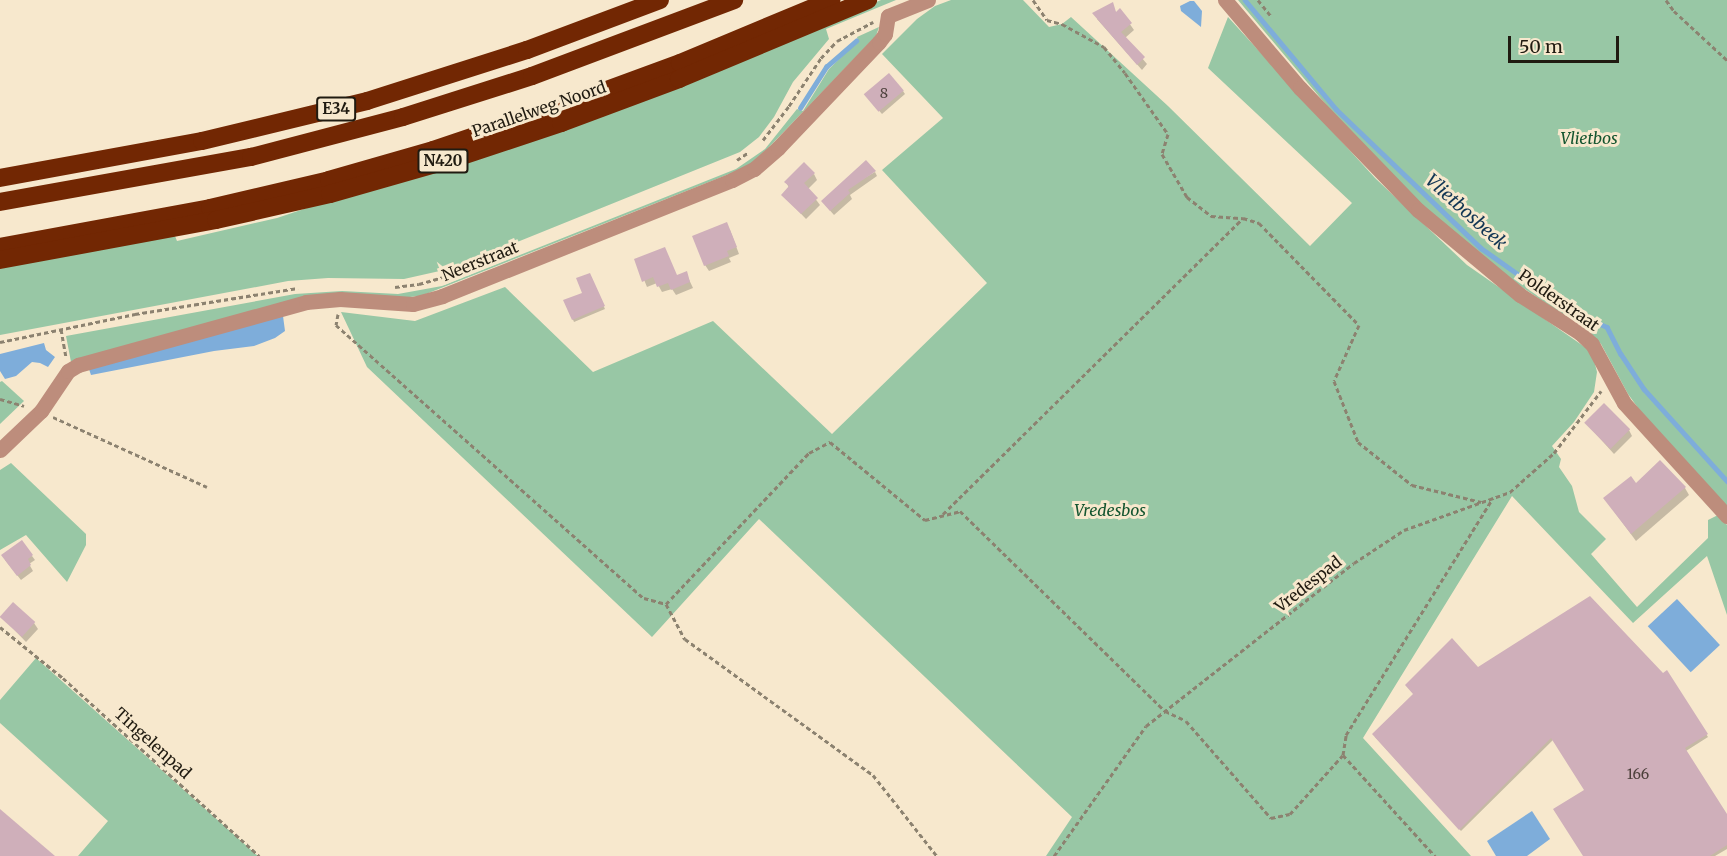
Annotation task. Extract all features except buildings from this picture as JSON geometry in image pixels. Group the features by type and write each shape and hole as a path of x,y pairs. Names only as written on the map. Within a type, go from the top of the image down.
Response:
{"highway":[{"name":"E34","path":"0,178 202,141 367,101 527,50 660,0"},
{"name":"E34","path":"0,202 251,157 404,117 532,76 734,0"},
{"name":"Parallelweg Noord","path":"0,247 210,208 330,180 433,150 669,67 831,0"},
{"name":"Parallelweg Noord","path":"0,260 239,215 330,194 456,158 561,123 679,79 867,0"}],"street":[{"path":"888,16 928,0"},
{"name":"Polderstraat","path":"1225,0 1300,88 1418,210 1520,295 1580,333 1592,344 1624,403 1727,516"},
{"name":"Neerstraat","path":"68,371 108,357 306,302 340,299 413,304 442,296 732,180 754,169 778,148 864,58 885,34 888,16"},
{"path":"0,450 41,411 68,371"}],"path":[{"path":"1033,0 1047,20 1062,24 1104,47 1125,73 1168,135 1162,154 1187,197 1211,216 1243,218 1259,223 1359,325 1335,381 1358,442 1412,485 1481,502"},
{"path":"1258,0 1272,17"},
{"path":"1666,0 1674,11 1727,60"},
{"path":"759,143 772,130 821,58 837,42 860,26 888,16"},
{"path":"734,161 753,150"},
{"path":"942,516 1243,218"},
{"path":"383,286 419,284 450,276"},
{"path":"0,342 61,329 303,287"},
{"path":"338,316 336,326 644,598 666,604 685,639 873,775 937,856"},
{"path":"61,329 68,371"},
{"name":"Vredespad","path":"1054,856 1146,726 1354,563 1404,530 1510,492 1554,453 1611,377"},
{"path":"0,399 41,411 207,488"},
{"path":"666,604 809,453 830,442 925,520 960,511 1165,711 1186,721 1271,818 1290,814 1344,756 1346,735 1492,498"},
{"name":"Tingelenpad","path":"0,627 63,678 259,856"},
{"path":"1344,756 1435,856"}],"green space":[{"path":"881,0 896,0 826,29 829,39 793,82 774,117 759,137 740,152 453,268 404,279 328,278 288,281 0,335 0,267 175,236 177,241 277,218 688,81"},
{"name":"Vredesbos","path":"951,0 1023,0 1049,27 1062,24 1071,17 1168,106 1310,246 1352,203 1208,68 1228,17 1375,178 1467,265 1592,352 1597,372 1594,392 1574,422 1552,446 1561,459 1559,467 1572,486 1579,512 1606,539 1591,554 1637,607 1708,538 1708,520 1718,515 1727,525 1727,615 1707,556 1633,623 1512,496 1363,738 1471,856 1046,856 1072,817 759,519 652,637 367,367 341,312 415,321 505,287 593,372 713,321 832,434 987,283 882,170 943,118 882,54 917,19 935,6"},
{"name":"Vlietbos","path":"1238,0 1727,0 1727,511 1646,419 1628,394 1601,344 1591,334 1501,273 1421,204 1344,126"},
{"path":"879,27 876,36 752,165 421,296 398,298 341,295 71,362 66,336 295,294 342,291 398,294 442,286 736,169 765,149 797,109 803,111 829,69 858,41 857,37"},
{"path":"2,381 24,401 0,424 0,382"},
{"path":"11,463 86,534 86,545 67,582 26,535 0,550 0,470"},
{"path":"36,658 258,856 78,856 108,821 0,723 0,700"}],"water":[{"path":"1194,1 1202,11 1201,27 1181,11 1180,6"},
{"path":"283,316 285,331 275,338 254,346 214,351 91,375 89,369"},
{"path":"44,343 46,350 55,357 48,367 32,362 16,376 5,379 0,371 0,354"},
{"path":"1677,599 1720,645 1691,672 1648,626"},
{"path":"1532,811 1550,839 1527,856 1496,856 1487,841"}],"waterway":[{"name":"Vlietbosbeek","path":"1245,0 1336,109 1481,248 1567,309 1607,327 1621,354 1644,389 1727,481"},
{"path":"800,108 826,67 856,41"}]}
